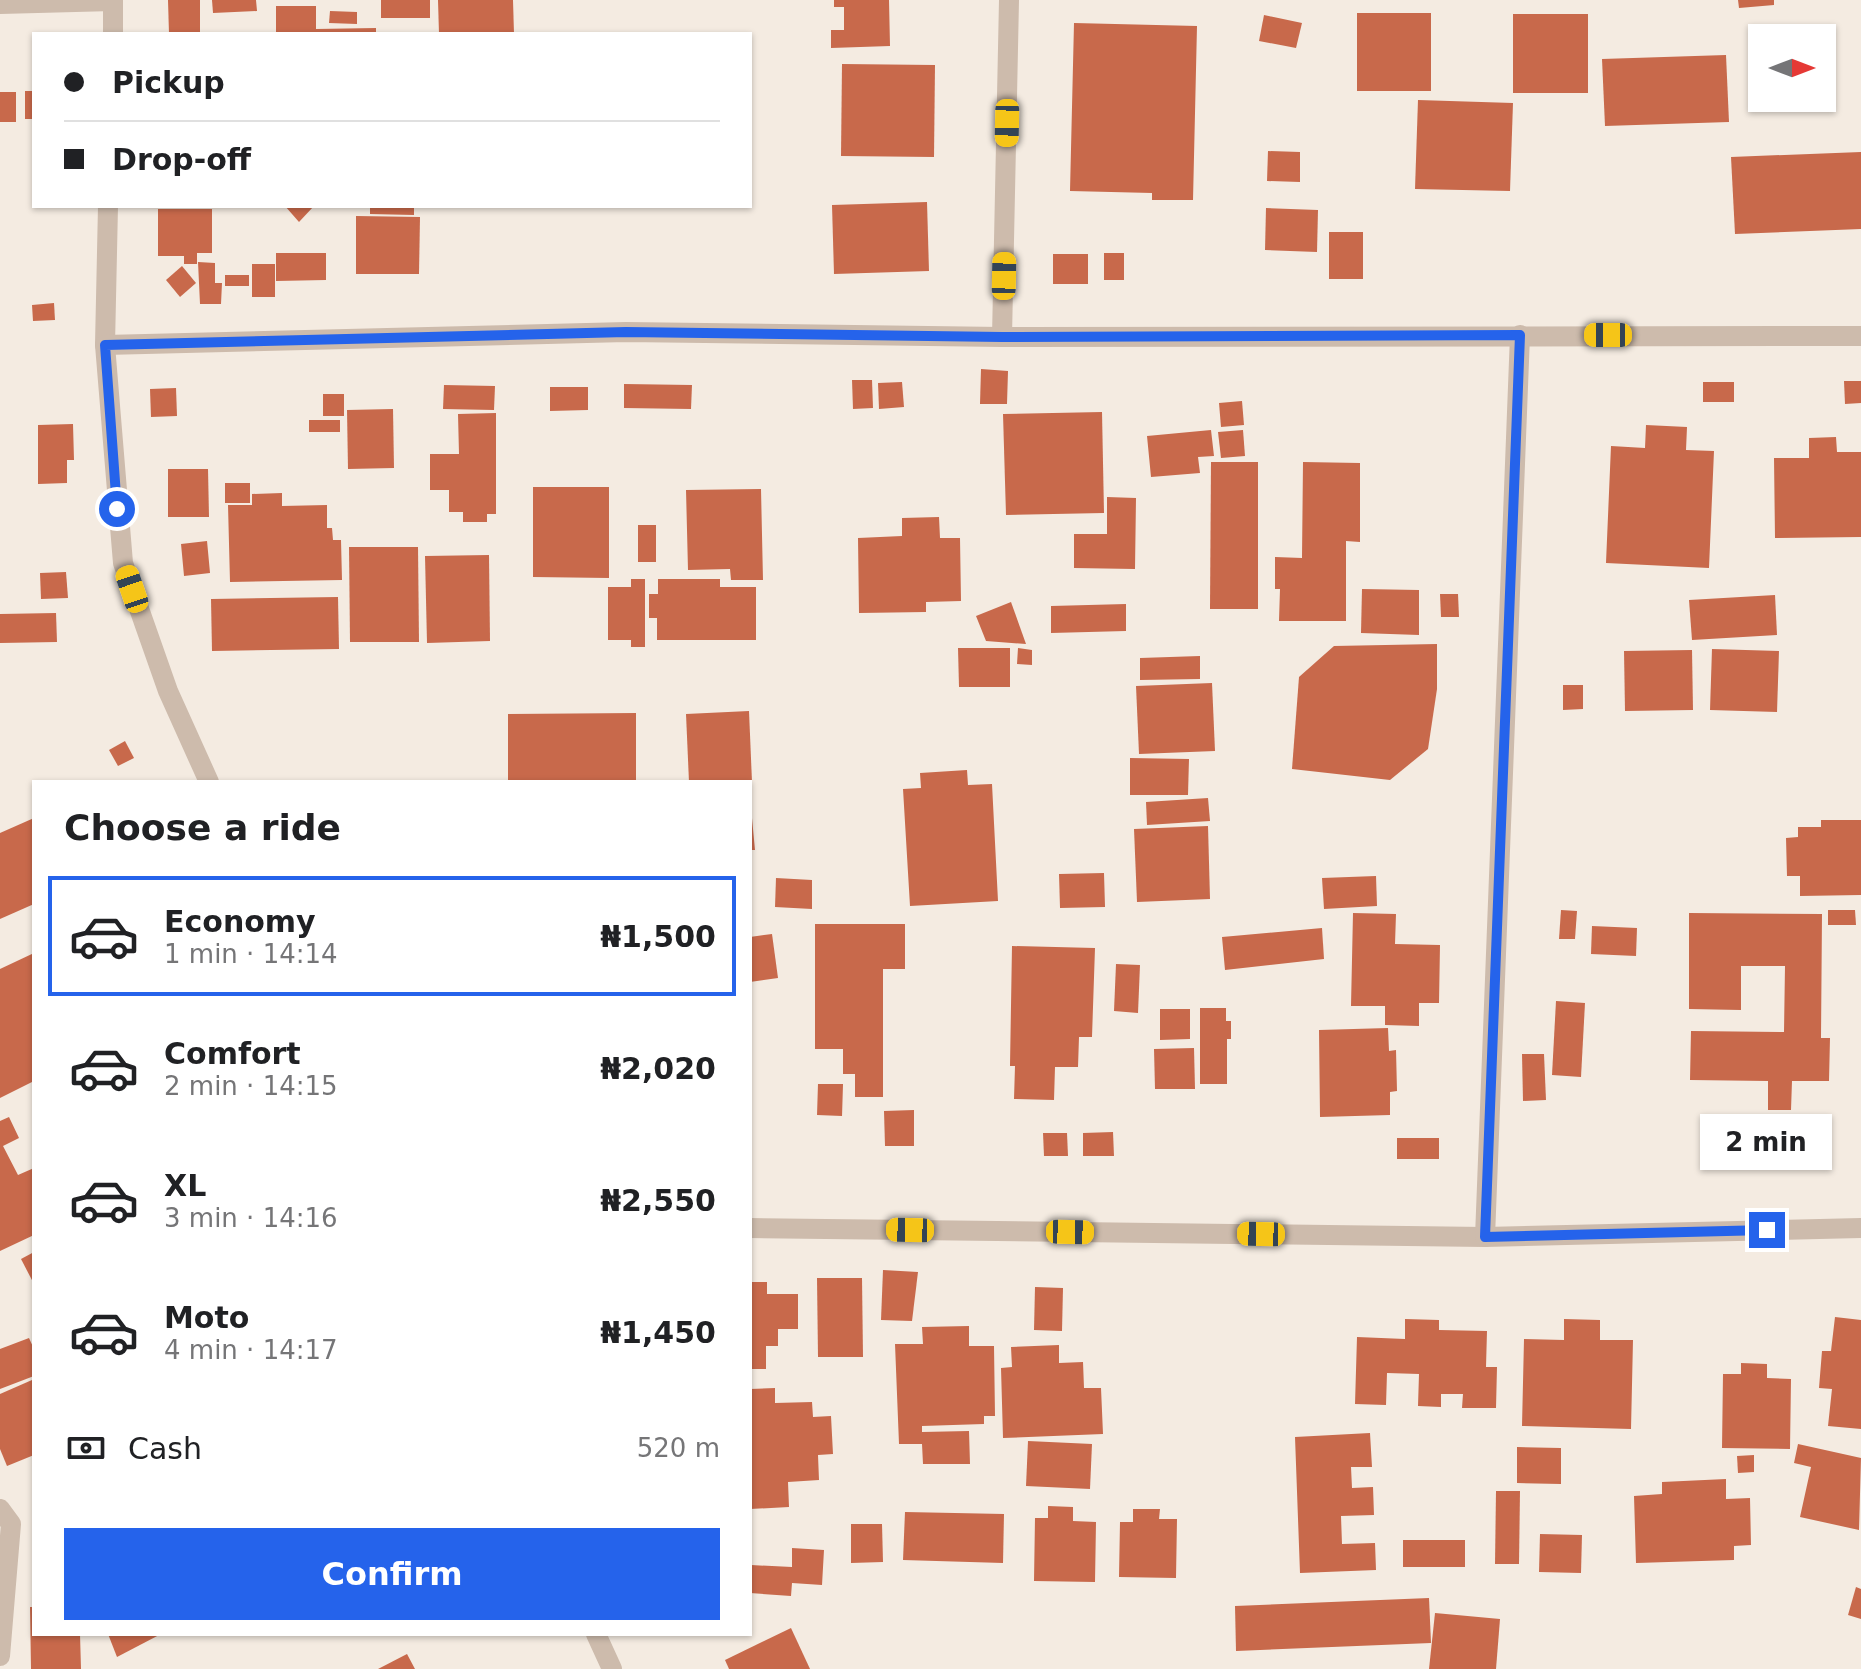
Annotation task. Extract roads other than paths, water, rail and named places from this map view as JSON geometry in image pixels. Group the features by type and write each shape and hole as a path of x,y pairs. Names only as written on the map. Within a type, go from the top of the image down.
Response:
{"street":[{"path":"1002,337 1009,0"},
{"path":"0,4 113,1 113,32"},
{"path":"108,208 105,345 123,563 168,691 208,780"},
{"path":"105,345 626,332 1002,337 1861,336"},
{"path":"1485,1237 1520,335"},
{"path":"752,1228 1485,1237 1861,1228"},
{"path":"0,1656 4,1524"},
{"path":"597,1636 612,1669"}]}
